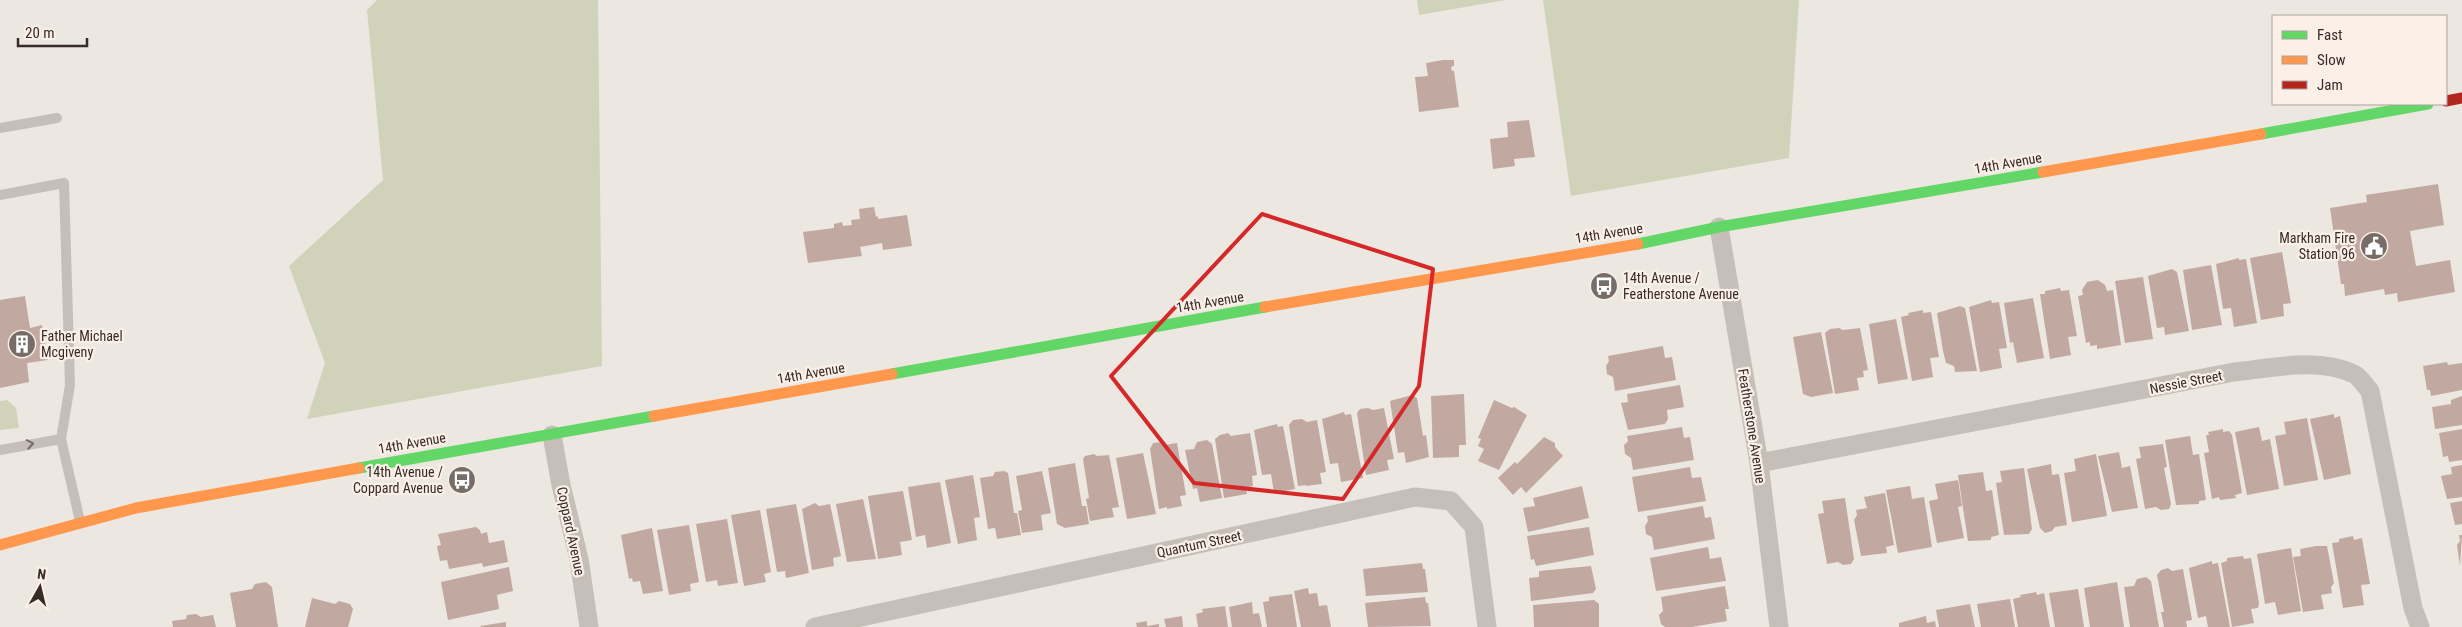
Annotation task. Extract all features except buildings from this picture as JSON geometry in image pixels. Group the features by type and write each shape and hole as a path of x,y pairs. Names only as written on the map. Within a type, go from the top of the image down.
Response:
{"main road":[{"path":"2447,100 2462,98"},
{"name":"14th Avenue","path":"0,546 136,508 1292,303 1644,243 1719,227 2093,164 2422,105"}],"street":[{"name":"Featherstone Avenue","path":"1719,227 1759,463 1779,627"},
{"name":"Nessie Street","path":"1759,463 2234,372 2294,365 2328,367 2355,375 2370,391 2413,608 2420,627"},
{"name":"Coppard Avenue","path":"552,435 561,485 579,559 588,627"},
{"name":"Quantum Street","path":"815,627 876,621 1415,497 1451,502 1474,527 1487,627"}],"lane":[{"path":"0,128 56,118"},
{"path":"0,195 64,183 70,385 61,439 80,523"},
{"path":"0,450 61,439"}],"highlighted area":[{"path":"1262,214 1433,269 1419,386 1343,499 1194,483 1111,376"}],"green space":[{"path":"377,0 598,0 602,366 307,419 325,363 289,266 383,180 367,10"},
{"path":"1417,0 1506,0 1419,15"},
{"path":"1543,0 1799,0 1789,158 1571,196"},
{"path":"7,400 16,408 19,428 0,430 0,401"}],"traffic: fast":[{"path":"2261,134 2422,105"},
{"path":"1638,244 1719,227 2043,172"},
{"path":"892,374 1265,307"},
{"path":"359,468 654,416"}],"traffic: slow":[{"path":"2043,172 2261,134"},
{"path":"1265,307 1638,244"},
{"path":"654,416 892,374"},
{"path":"0,545 136,508 359,468"}],"traffic: jam":[{"path":"2447,101 2462,98"}],"place":[{"name":"Markham Fire Station 96","path":"2374,246"},
{"name":"14th Avenue / Featherstone Avenue","path":"1604,286"},
{"name":"Father Michael Mcgiveny","path":"22,344"},
{"name":"14th Avenue / Coppard Avenue","path":"462,480"}]}
